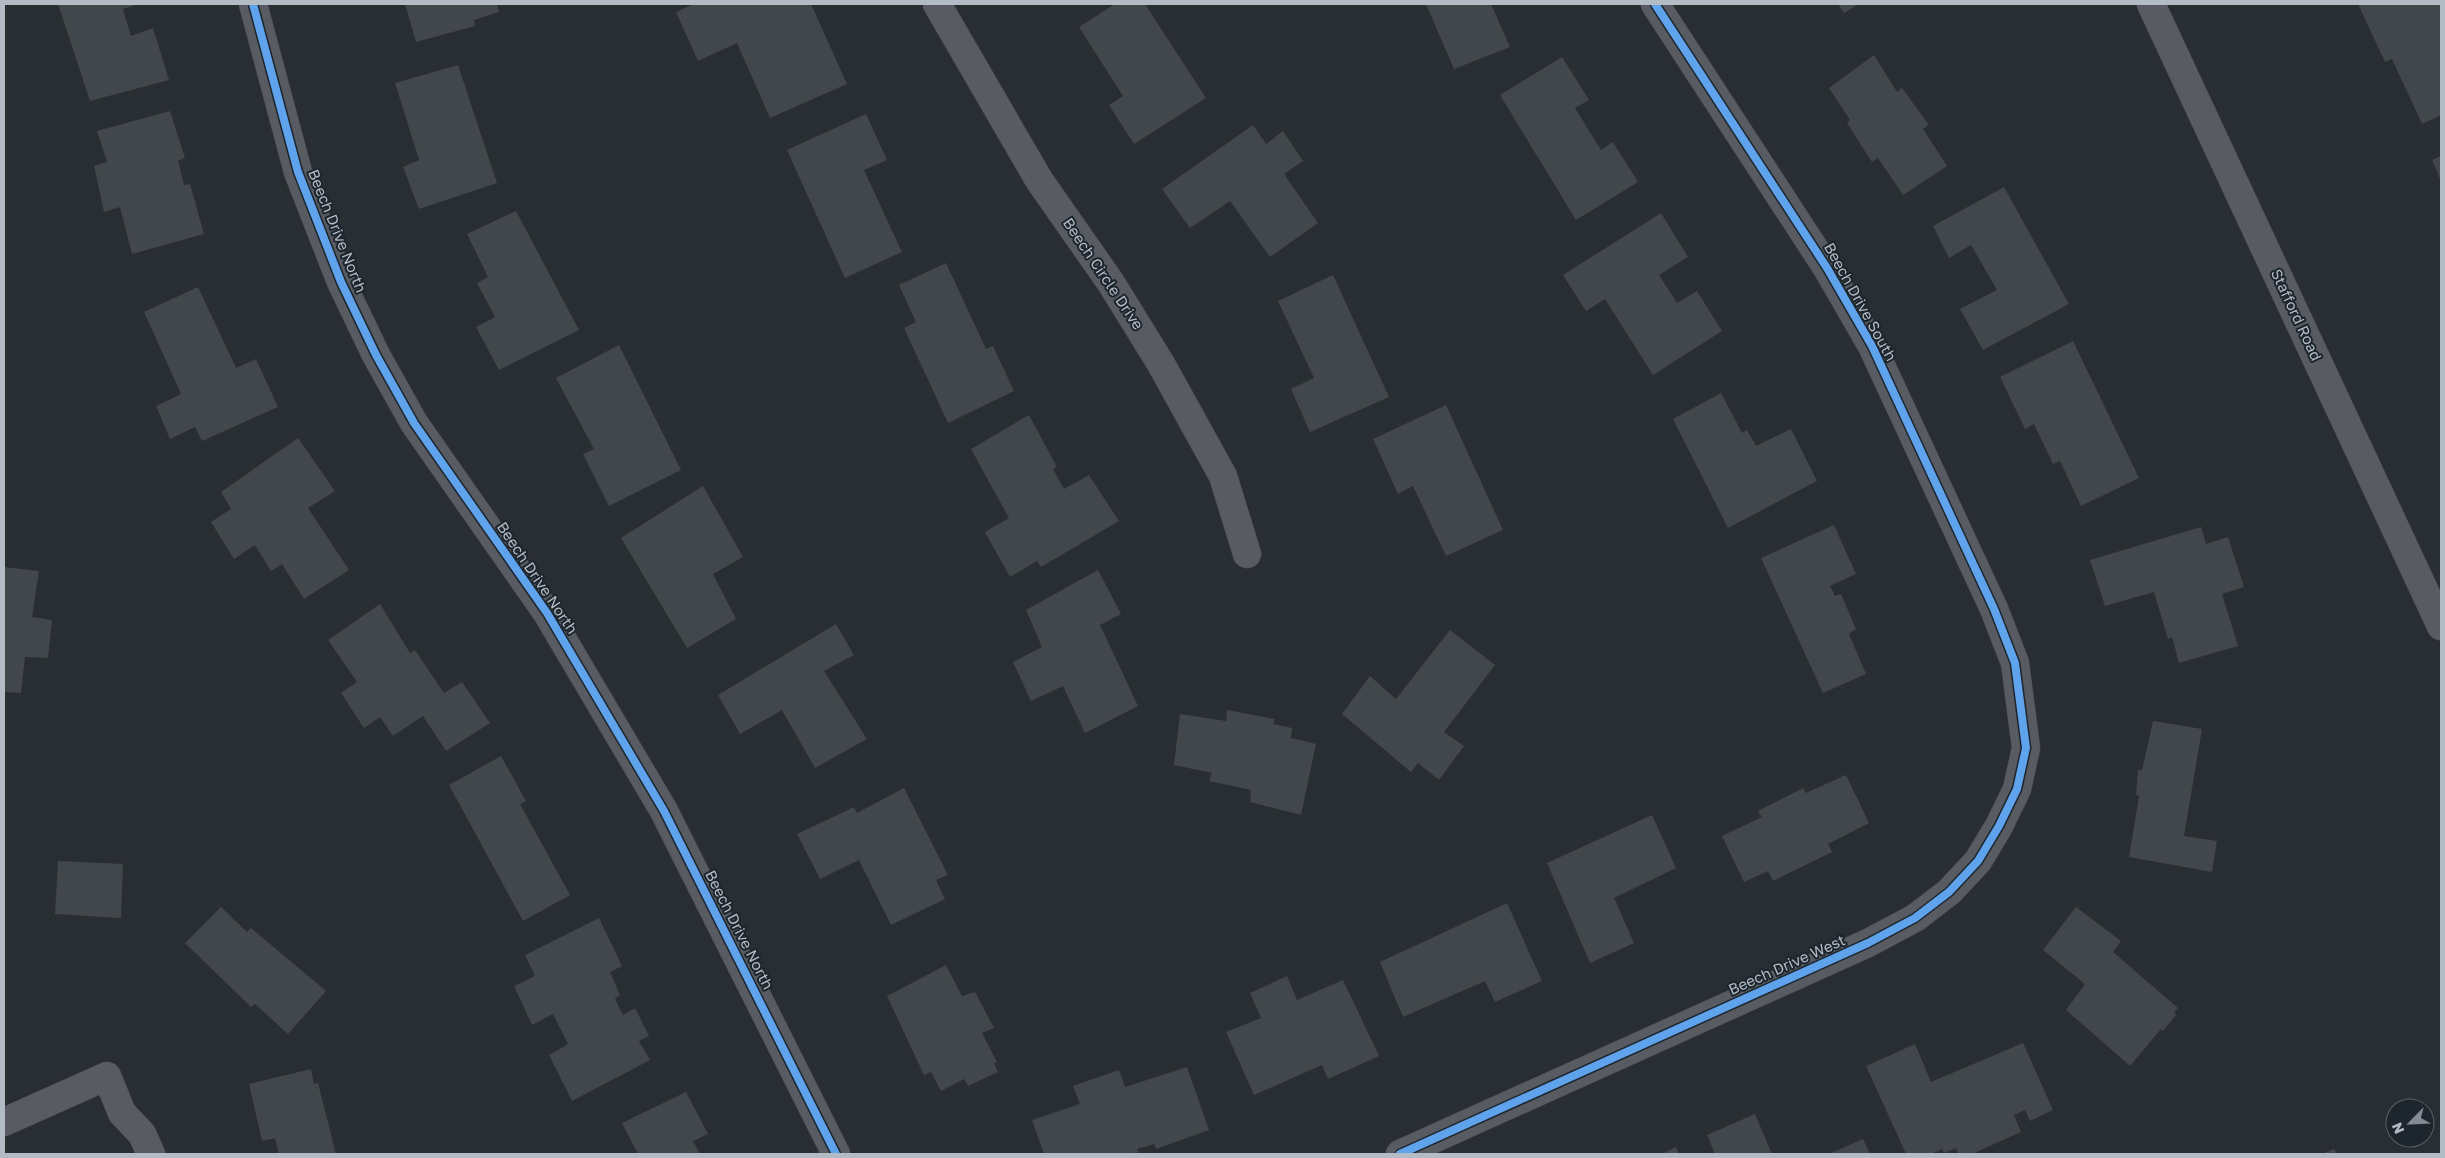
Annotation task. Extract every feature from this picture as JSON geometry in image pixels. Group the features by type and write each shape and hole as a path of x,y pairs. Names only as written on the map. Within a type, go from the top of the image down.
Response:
{"street":[{"name":"Beech Drive North","path":"253,4 298,172 340,282 376,355 414,423 548,613 664,811 836,1154"},
{"name":"Beech Circle Drive","path":"937,4 1039,180 1111,283 1166,372 1223,476 1247,554"},
{"name":"Beech Drive South","path":"1654,4 1827,268 1872,346 1994,609 2015,663"},
{"name":"Stafford Road","path":"2151,4 2441,626"},
{"name":"Beech Drive West","path":"1400,1154 1868,943 1915,918 1948,892 1978,861 2017,788 2026,748 2015,663"},
{"path":"4,1122 107,1076 122,1113 142,1134 152,1154"}],"building":[{"path":"58,4 139,4 123,9 131,36 153,28 169,80 90,101"},
{"path":"405,4 497,4 499,12 474,20 475,26 416,42"},
{"path":"694,4 811,4 847,84 770,118 737,43 698,61 676,12"},
{"path":"1115,4 1145,4 1206,98 1134,144 1109,105 1123,96 1079,27"},
{"path":"1426,4 1491,4 1510,47 1454,69"},
{"path":"1838,4 1858,4 1844,13"},
{"path":"2358,4 2441,4 2441,115 2422,124 2392,59 2385,62"},
{"path":"1874,55 1897,92 1902,88 1929,125 1923,129 1947,166 1903,195 1878,158 1872,162 1847,123 1850,120 1829,88"},
{"path":"1562,57 1589,100 1575,108 1601,150 1613,142 1638,182 1576,220 1500,95"},
{"path":"458,65 497,183 419,209 403,167 419,160 395,83"},
{"path":"170,111 185,158 178,161 184,185 190,184 204,234 132,254 120,207 104,212 94,166 107,162 97,131"},
{"path":"866,114 887,160 864,170 902,252 845,278 787,150"},
{"path":"1253,125 1266,144 1283,131 1303,161 1284,174 1318,223 1270,257 1230,201 1190,228 1162,189"},
{"path":"2441,156 2441,181 2432,160"},
{"path":"2004,187 2069,304 1983,350 1960,309 1997,290 1971,245 1949,258 1933,226"},
{"path":"516,211 579,330 499,370 476,327 495,317 477,283 488,277 467,234"},
{"path":"1661,213 1688,257 1659,275 1677,303 1697,291 1722,331 1653,375 1605,299 1586,311 1563,275"},
{"path":"946,263 986,349 993,346 1014,391 948,423 904,328 916,322 899,285"},
{"path":"1333,275 1389,397 1310,432 1291,389 1314,378 1278,301"},
{"path":"198,287 236,368 256,359 278,407 202,441 195,427 170,439 156,406 181,394 144,312"},
{"path":"2073,341 2139,478 2081,506 2060,461 2053,464 2034,424 2025,429 2000,377"},
{"path":"619,345 681,470 609,506 583,454 594,449 556,378"},
{"path":"1721,393 1742,433 1747,430 1756,446 1791,429 1817,481 1728,528 1673,419"},
{"path":"1446,405 1503,530 1446,556 1413,486 1398,494 1373,439"},
{"path":"1029,415 1057,467 1053,469 1064,489 1089,475 1119,521 1041,567 1037,561 1010,577 985,532 1009,518 971,449"},
{"path":"298,438 335,491 308,508 349,570 304,599 282,564 271,571 255,545 234,559 211,522 231,509 221,492"},
{"path":"703,486 743,557 713,574 736,619 687,648 621,538"},
{"path":"1834,525 1856,574 1830,586 1835,596 1841,594 1856,629 1849,634 1866,674 1823,693 1761,558"},
{"path":"2201,527 2206,544 2228,537 2244,587 2222,594 2238,646 2179,663 2172,637 2168,639 2154,592 2105,606 2090,560"},
{"path":"4,567 39,571 32,617 52,620 48,658 25,657 21,693 4,692"},
{"path":"1098,570 1121,614 1100,625 1138,706 1085,733 1063,686 1031,701 1013,662 1042,647 1026,610"},
{"path":"380,604 410,653 415,650 444,693 462,682 490,723 446,751 423,716 393,736 380,717 364,728 341,693 357,682 328,640"},
{"path":"836,624 854,655 824,671 867,739 815,768 782,710 740,734 718,695"},
{"path":"1450,630 1495,665 1444,732 1464,746 1439,780 1418,763 1411,772 1342,714 1370,676 1396,699"},
{"path":"1227,710 1275,719 1273,724 1292,728 1291,738 1316,744 1301,815 1250,802 1251,790 1209,781 1212,773 1174,765 1180,714 1226,721"},
{"path":"2153,721 2202,729 2184,836 2217,841 2212,872 2129,857 2139,796 2136,795 2138,770 2142,770"},
{"path":"501,756 526,801 520,804 570,895 523,921 449,785"},
{"path":"1846,775 1869,823 1828,844 1832,852 1773,881 1768,871 1744,882 1722,836 1762,817 1758,811 1803,788 1806,793"},
{"path":"904,788 948,875 936,880 945,899 891,925 859,860 820,879 797,834 854,807 857,813"},
{"path":"1652,815 1676,868 1614,898 1634,943 1590,963 1547,863"},
{"path":"58,861 123,864 121,918 55,914"},
{"path":"1507,903 1542,981 1495,1002 1485,981 1403,1017 1380,962"},
{"path":"221,907 247,932 251,928 326,991 288,1034 255,1004 251,1007 185,943"},
{"path":"2076,907 2121,941 2113,952 2178,1008 2174,1012 2176,1015 2163,1031 2161,1029 2130,1066 2066,1010 2085,984 2043,950"},
{"path":"599,918 622,966 610,972 620,995 615,999 623,1015 635,1008 649,1036 639,1041 650,1060 572,1101 549,1055 568,1044 553,1014 532,1025 514,986 535,976 525,955"},
{"path":"946,965 962,996 975,992 994,1028 982,1033 997,1062 994,1063 998,1072 968,1086 964,1079 941,1091 931,1072 924,1075 887,996"},
{"path":"1287,976 1297,1000 1343,980 1379,1056 1328,1079 1322,1065 1254,1095 1226,1032 1261,1018 1250,993"},
{"path":"2023,1043 2053,1110 2030,1121 2025,1110 2014,1115 2021,1132 1972,1154 1959,1154 1956,1148 1944,1153 1942,1149 1931,1154 1906,1154 1866,1066 1915,1044 1931,1082"},
{"path":"1187,1067 1209,1130 1156,1149 1154,1144 1137,1149 1139,1152 1132,1154 1044,1154 1032,1120 1080,1104 1073,1086 1119,1070 1125,1087"},
{"path":"311,1069 314,1084 318,1083 336,1154 279,1154 275,1138 262,1141 249,1084"},
{"path":"686,1092 708,1134 693,1141 700,1154 638,1154 622,1123"},
{"path":"1755,1114 1772,1154 1715,1154 1707,1135"},
{"path":"1863,1139 1870,1154 1829,1154"},
{"path":"1676,1147 1679,1154 1662,1154"},
{"path":"2334,1149 2337,1154 2322,1154"}],"cycle path":[{"path":"253,4 298,172 341,282 376,355 414,423 547,613 664,811 836,1154"},
{"path":"1400,1154 1868,943 1915,918 1949,892 1978,861 1999,826 2017,789 2026,748 2015,663 1994,609 1872,346 1827,268 1655,4"}]}
